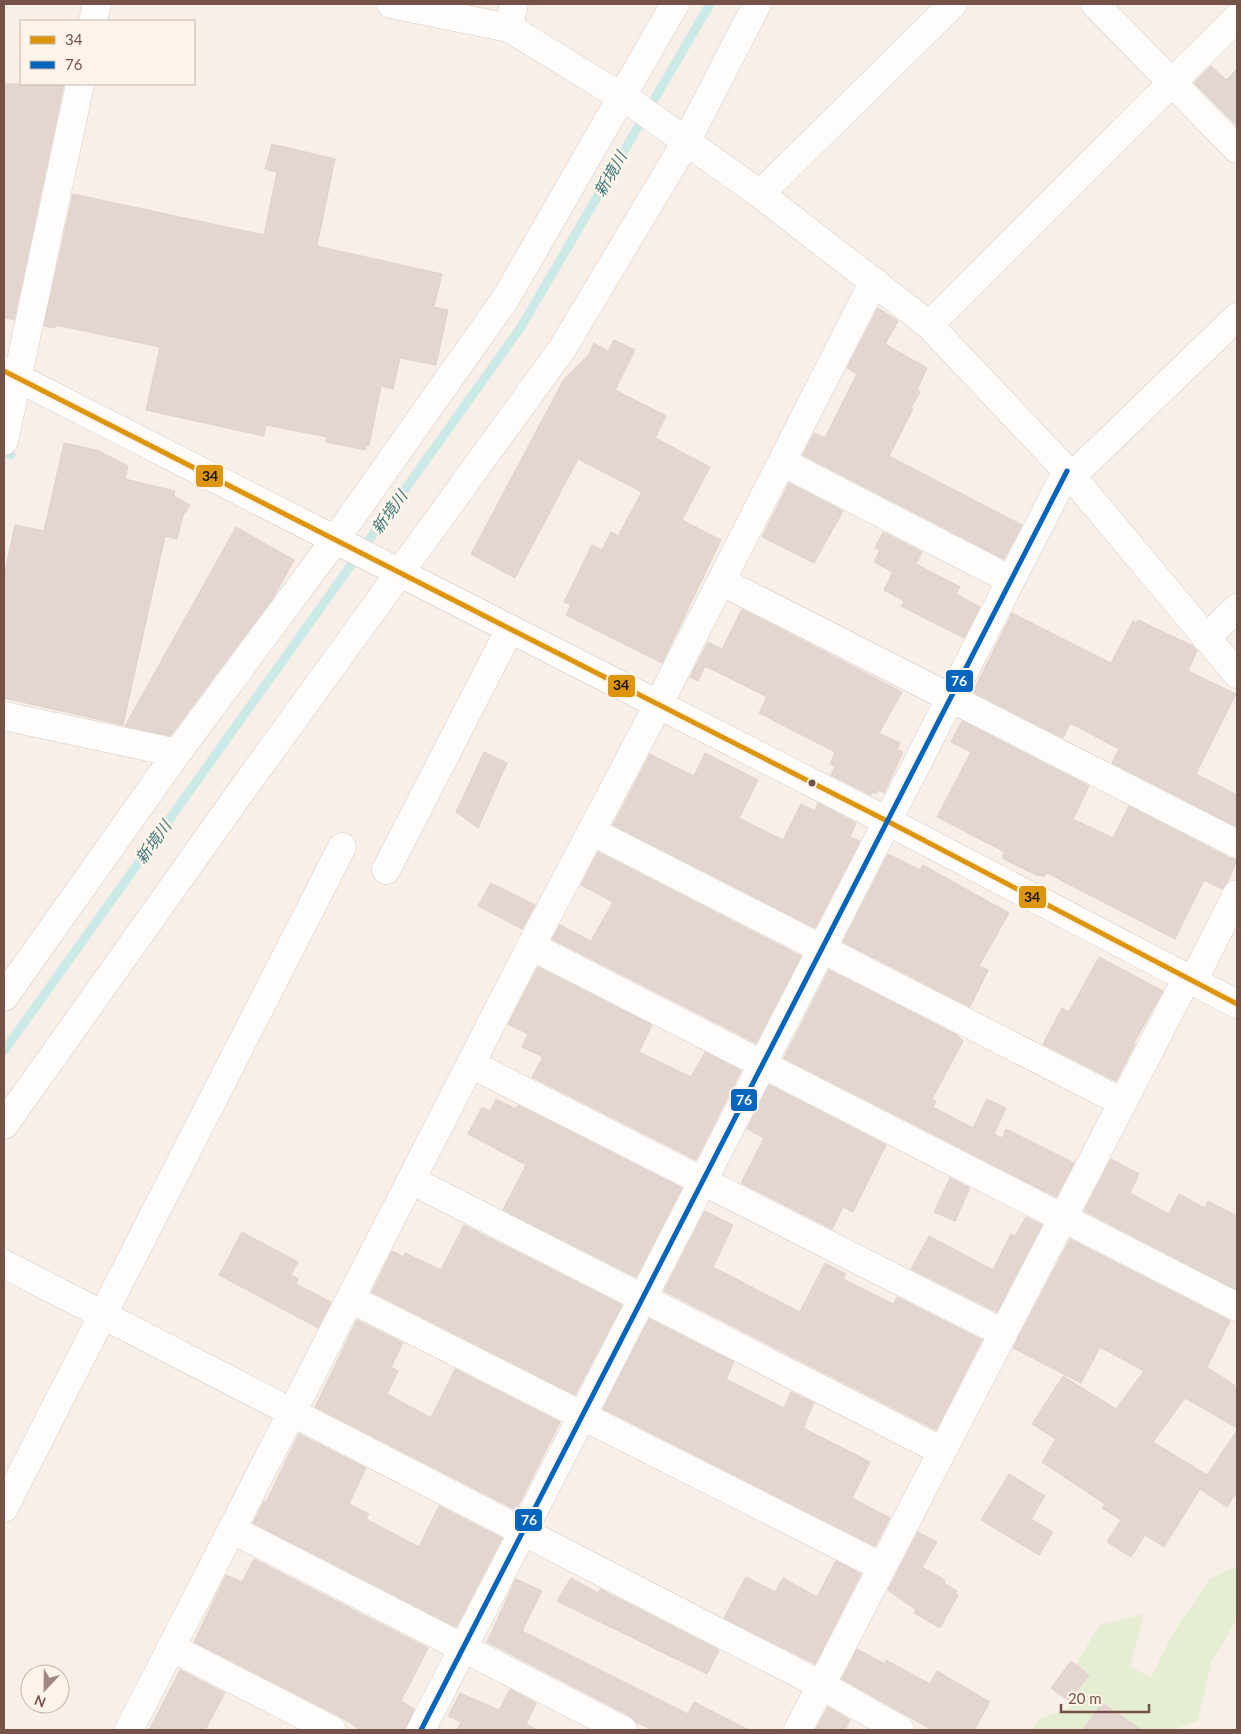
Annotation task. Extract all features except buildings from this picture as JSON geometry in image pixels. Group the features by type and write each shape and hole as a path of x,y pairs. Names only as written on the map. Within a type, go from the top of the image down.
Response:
{"street":[{"path":"93,20 97,4"},
{"path":"391,4 512,16 760,194 874,281 929,325 1069,474 1237,674"},
{"path":"4,997 177,753 338,542 506,298 628,101 675,4"},
{"path":"4,1125 395,571 562,349 686,142 757,4"},
{"path":"760,194 953,4"},
{"path":"1095,4 1237,149"},
{"path":"929,325 1237,18"},
{"path":"4,441 10,374 80,85"},
{"path":"129,1730 531,946 658,705 874,281"},
{"path":"421,1730 950,698 1069,474 1237,317"},
{"path":"10,374 887,821 1237,1004"},
{"path":"782,462 1011,580"},
{"path":"721,581 1237,844"},
{"path":"1206,638 1237,608"},
{"path":"386,870 510,629"},
{"path":"4,716 177,753"},
{"path":"591,831 1122,1102"},
{"path":"4,1508 342,847"},
{"path":"798,1730 1122,1102 1237,894"},
{"path":"531,946 1237,1307"},
{"path":"471,1064 1003,1333"},
{"path":"411,1180 942,1451"},
{"path":"4,1264 821,1685 900,1730"},
{"path":"351,1299 882,1567"},
{"path":"233,1530 624,1730"},
{"path":"172,1648 332,1730"}],"green space":[{"path":"1237,1566 1237,1619 1211,1663 1198,1721 1173,1730 1032,1730 1039,1719 1070,1708 1078,1660 1100,1625 1144,1614 1130,1666 1151,1678 1172,1635 1210,1579"}],"waterway":[{"name":"新境川","path":"4,1051 521,327 710,4"},
{"path":"4,453 11,455"}],"transit line":[{"name":"34","path":"4,371 887,821 1237,1004"},
{"name":"76","path":"421,1730 1067,471"}]}
